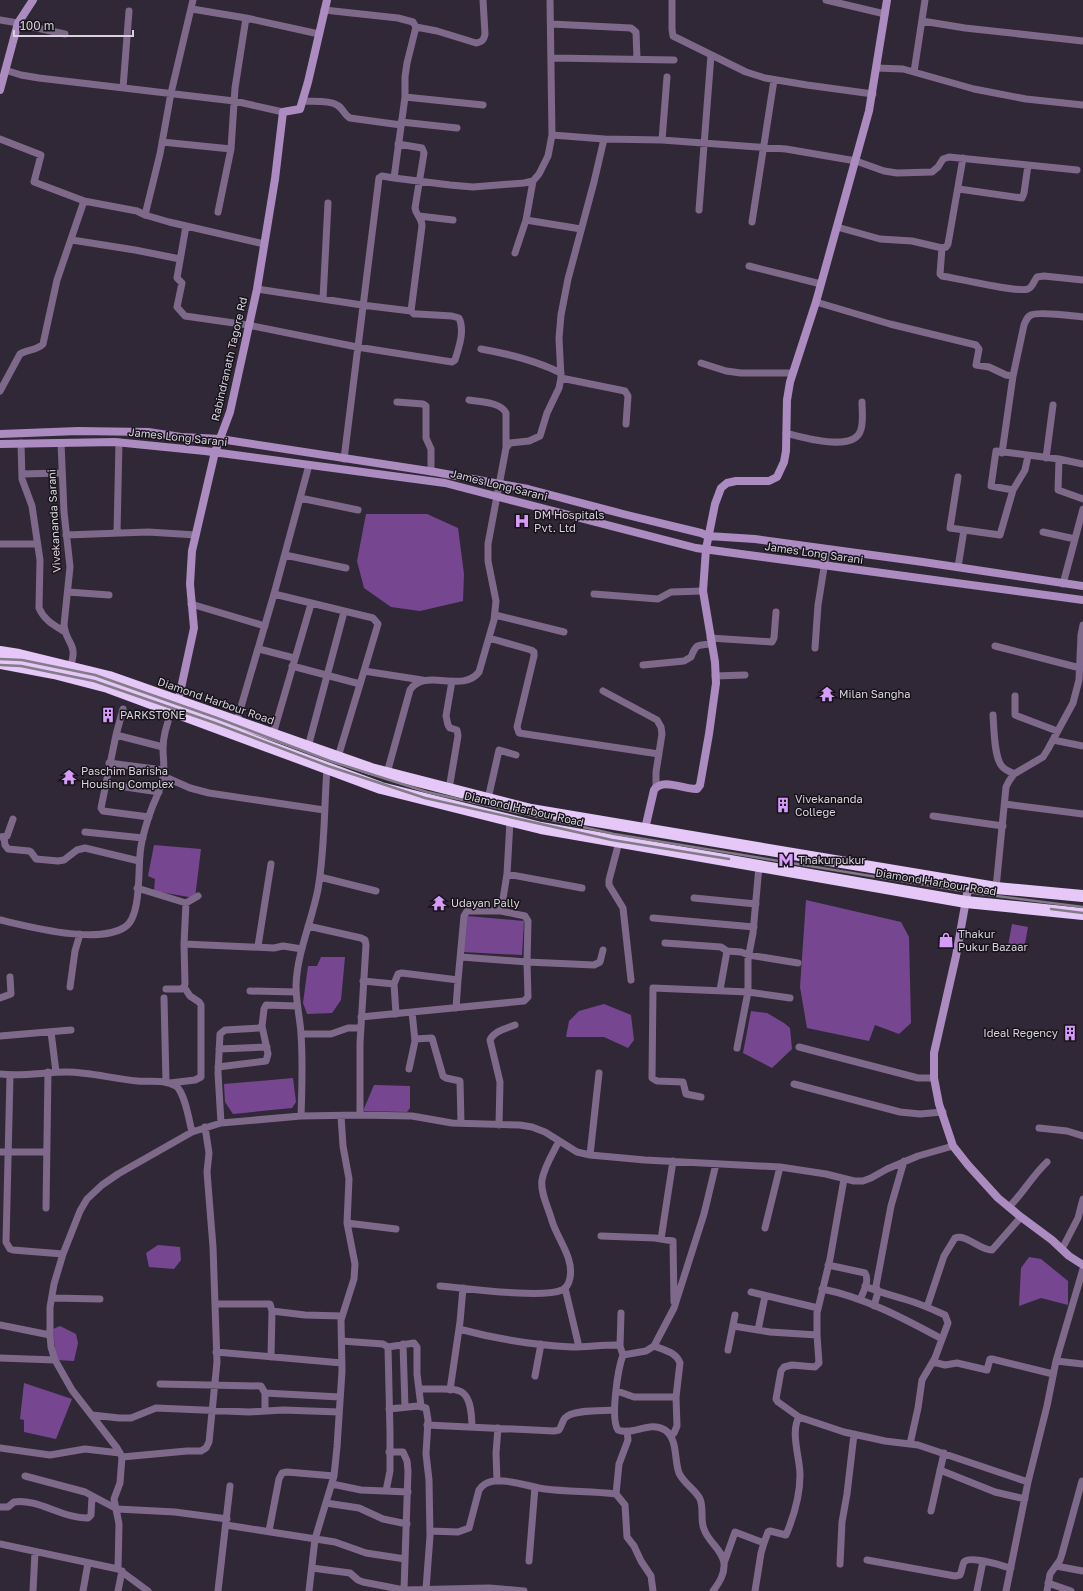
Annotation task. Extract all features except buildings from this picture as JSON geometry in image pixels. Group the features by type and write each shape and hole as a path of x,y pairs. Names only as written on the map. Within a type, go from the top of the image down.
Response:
{"highway":[{"name":"Diamond Harbour Road","path":"0,652 19,655 109,677 175,706 236,728 327,768 364,782 381,788 510,821 619,842 966,902 1083,914"},
{"name":"Diamond Harbour Road","path":"0,663 54,673 175,706"},
{"name":"Diamond Harbour Road","path":"236,728 273,734 369,768 531,810 645,828 694,839 996,888 1083,896"},
{"path":"364,782 369,768"},
{"path":"691,854 694,839"}],"main road":[{"path":"0,90 18,24 33,0"},
{"path":"284,112 300,109 308,82 327,0"},
{"path":"645,828 654,790 659,784 692,789 697,789 700,786 714,706 715,676 715,662 703,591 708,536 721,488 727,483 736,481 769,481 777,478 784,462 787,400 792,373 816,302 856,161 873,94 887,0"},
{"name":"Rabindranath Tagore Rd","path":"175,706 193,636 194,618 190,568 196,535 215,452 230,412 257,289 275,179 284,112"},
{"path":"61,432 61,443"},
{"path":"0,434 148,432 181,437 220,439 431,472 528,489 708,536 755,539 1083,586"},
{"name":"James Long Sarani","path":"0,444 119,442 215,452 444,483 696,548 1083,600"},
{"path":"309,465 312,454"},
{"path":"969,883 956,956 934,1053 934,1078 939,1104 943,1112 953,1146 968,1165 998,1198 1068,1256 1083,1265"}],"street":[{"path":"145,215 162,142 171,93 194,0"},
{"path":"416,27 437,31 476,43 480,42 484,39 485,34 483,0"},
{"path":"515,253 526,220 533,181 539,174 548,156 552,135 550,0"},
{"path":"672,0 672,29 674,36 746,72 774,80 873,94"},
{"path":"830,0 885,14"},
{"path":"914,72 924,0"},
{"path":"192,9 246,18 319,34"},
{"path":"324,10 398,18 413,22 416,27 407,62 405,97 394,178"},
{"path":"124,88 129,11"},
{"path":"218,212 231,149 234,101 246,18"},
{"path":"0,20 65,34"},
{"path":"922,21 965,28 1083,41"},
{"path":"551,24 631,28 636,32 637,60"},
{"path":"699,210 711,55"},
{"path":"552,58 674,60"},
{"path":"876,68 890,68 914,72 987,92 1026,99 1083,106"},
{"path":"5,70 21,75 39,78 234,101 284,112"},
{"path":"662,140 667,77"},
{"path":"752,222 774,80"},
{"path":"405,97 483,106"},
{"path":"302,101 332,103 338,105 346,116 350,118 457,128"},
{"path":"552,135 604,139 662,140 763,146 856,161 884,171 908,174 932,172 946,157 1077,170"},
{"path":"0,139 41,155 34,182 87,202 137,211 145,215 186,226 264,244"},
{"path":"506,448 510,443 529,441 540,436 547,413 559,388 561,376 559,338 561,315 568,279 604,139"},
{"path":"162,142 231,149"},
{"path":"398,144 422,148 423,150 420,181 415,208 416,212 421,218 422,226 412,311"},
{"path":"837,227 880,239 912,241 942,248 946,247 948,244 959,189 963,158"},
{"path":"959,189 1022,198 1028,165"},
{"path":"344,459 379,178 382,176 474,187 533,181"},
{"path":"0,391 20,354 24,351 39,348 43,344 57,280 84,202 87,202"},
{"path":"322,299 328,203"},
{"path":"419,216 453,220"},
{"path":"526,220 581,229"},
{"path":"186,226 177,278 182,283 177,307 185,316 248,325 357,347 448,362 455,360 462,330 462,324 459,318 452,316 414,314 412,311 257,289"},
{"path":"72,240 180,259"},
{"path":"942,248 940,269 940,274 942,276 1024,290 1031,287 1037,277 1044,276 1083,280"},
{"path":"749,266 821,284"},
{"path":"816,302 890,324 976,345 979,349 976,365 989,367 1006,375 1013,376"},
{"path":"1002,453 1013,376 1026,319 1029,316 1039,313 1083,317"},
{"path":"481,349 534,361 561,376 624,391 628,396 626,424"},
{"path":"701,363 726,371 741,373 792,373"},
{"path":"364,671 422,680 452,681 468,680 476,677 479,672 495,615 496,602 488,561 488,544 506,448 506,413 505,409 498,405 469,400"},
{"path":"397,402 423,404 426,406 426,438 431,449 431,472"},
{"path":"786,433 820,442 843,442 853,439 860,433 862,421 862,402"},
{"path":"1046,458 1053,405"},
{"path":"117,533 119,442"},
{"path":"21,443 22,474 32,506 40,560 39,608 41,614 46,620 65,632"},
{"name":"Vivekananda Sarani","path":"61,443 66,535 70,567 65,632 74,653 70,668"},
{"path":"1013,490 991,486 996,452 1059,459 1083,464"},
{"path":"958,477 950,528 1000,535 1013,490 1025,470 1028,456"},
{"path":"1059,459 1058,490 1083,499"},
{"path":"236,728 309,465"},
{"path":"22,474 62,473"},
{"path":"300,498 358,510"},
{"path":"1063,584 1083,509"},
{"path":"958,567 964,530"},
{"path":"66,535 148,532 196,535"},
{"path":"1043,532 1075,539"},
{"path":"0,544 37,544"},
{"path":"815,648 818,606 827,549"},
{"path":"285,555 346,568"},
{"path":"594,594 658,599 671,592 703,591"},
{"path":"68,592 109,595"},
{"path":"274,594 373,618 378,624 338,757"},
{"path":"192,604 264,626"},
{"path":"273,734 311,604"},
{"path":"308,746 344,612"},
{"path":"643,665 684,661 691,657 693,648 711,641 772,642 774,638 776,612"},
{"path":"495,615 564,632"},
{"path":"996,888 1006,787 1014,774 1043,757 1073,703 1077,692 1080,668 1080,635 1083,625"},
{"path":"489,638 534,652 518,727 519,733 659,754"},
{"path":"995,646 1080,668"},
{"path":"259,649 294,658"},
{"path":"292,666 360,684"},
{"path":"715,676 745,675"},
{"path":"387,773 410,690 414,684 422,680"},
{"path":"449,789 458,736 457,730 450,728 446,721 452,681"},
{"path":"603,691 657,720 661,726 662,734 656,772 656,787"},
{"path":"1015,696 1015,715 1057,731"},
{"path":"0,920 43,930 80,934 104,934 116,932 132,920 134,916 138,888 139,861 143,838 149,817 159,792 163,773 163,747 166,728 175,706"},
{"path":"123,709 101,808 103,811 149,817"},
{"path":"993,715 1000,764 1014,774"},
{"path":"116,735 163,747"},
{"path":"1053,740 1083,746"},
{"path":"488,799 499,750 516,755"},
{"path":"110,763 163,773 190,788 209,793 324,810"},
{"path":"301,1116 301,1034 296,992 298,968 320,877 324,836 327,768"},
{"path":"106,784 159,792"},
{"path":"1005,804 1083,814"},
{"path":"934,816 1003,826"},
{"path":"13,820 10,833 2,837 5,845 8,849 32,852 36,859 58,861 64,860 77,850 85,848 139,861"},
{"path":"501,911 507,874 510,821"},
{"path":"85,832 143,838"},
{"path":"619,842 609,885 623,908 631,980"},
{"path":"258,946 271,864"},
{"path":"737,1048 748,992 749,955 754,927 758,866"},
{"path":"507,874 582,888"},
{"path":"320,877 376,891"},
{"path":"138,888 186,902 198,896"},
{"path":"694,898 756,904"},
{"path":"0,1074 10,1076 48,1072 83,1073 138,1081 167,1083 195,1080 201,1077 201,1005 190,996 184,987 186,902"},
{"path":"361,1017 456,1008 526,1000 529,994 527,962 528,921 525,916 501,911 467,912 464,916 456,1008"},
{"path":"653,918 754,927"},
{"path":"308,926 365,940 366,945 360,1028 360,1115"},
{"path":"70,987 75,951 80,934"},
{"path":"665,943 721,947 727,951 798,962"},
{"path":"184,944 258,946 274,948 283,946 302,949"},
{"path":"461,957 594,965 600,962 603,950"},
{"path":"720,990 727,951"},
{"path":"396,1014 394,984 398,974 402,973 458,980"},
{"path":"0,998 11,994 10,977"},
{"path":"363,981 394,984"},
{"path":"166,989 181,989 184,987"},
{"path":"701,1097 686,1094 683,1082 657,1081 652,1078 653,988 748,992 790,998"},
{"path":"250,991 296,992"},
{"path":"164,998 167,1083"},
{"path":"218,1067 266,1061 268,1058 267,1047 262,1026 264,1009 266,1005 298,1006"},
{"path":"409,1068 415,1039 412,1012"},
{"path":"499,1125 500,1082 490,1040 496,1033 515,1025"},
{"path":"221,1123 218,1067 220,1037 222,1032 254,1029 262,1026"},
{"path":"301,1034 331,1034 348,1028 360,1028"},
{"path":"0,1036 71,1030"},
{"path":"50,1032 56,1072"},
{"path":"415,1039 432,1038 443,1076 460,1081 461,1123"},
{"path":"219,1049 267,1047"},
{"path":"799,1047 918,1078 934,1078"},
{"path":"46,1208 48,1072"},
{"path":"590,1155 599,1073"},
{"path":"10,1076 6,1242 13,1250 63,1254"},
{"path":"167,1083 176,1086 181,1094 192,1132"},
{"path":"794,1084 900,1112 920,1114 943,1112"},
{"path":"118,1591 120,1570 119,1524 115,1496 120,1483 121,1455 72,1390 55,1360 51,1347 50,1335 54,1284 63,1254 80,1210 87,1200 102,1185 142,1159 192,1132 221,1123 301,1116 412,1116 461,1123 520,1125 532,1127 545,1132 577,1152 590,1155 780,1167 826,1174 854,1181 863,1181 904,1161 953,1146"},
{"path":"309,1591 315,1539 334,1476 342,1363 342,1341 340,1327 354,1279 355,1264 347,1223 349,1179 343,1146 341,1116"},
{"path":"0,1448 50,1455 85,1449 121,1455 201,1451 206,1448 209,1442 217,1372 213,1247 207,1172 209,1153 205,1127"},
{"path":"1039,1128 1055,1129 1083,1136"},
{"path":"440,1286 542,1293 562,1290 568,1285 571,1277 568,1257 554,1228 543,1190 542,1181 544,1172 558,1141"},
{"path":"0,1152 46,1152"},
{"path":"661,1239 672,1161"},
{"path":"874,1306 878,1292 876,1286 891,1206 904,1161"},
{"path":"1009,1207 1018,1198 1040,1168 1047,1162"},
{"path":"623,1355 646,1351 654,1346 674,1308 704,1214 716,1164"},
{"path":"765,1228 780,1167"},
{"path":"844,1179 828,1265 818,1308 817,1335 820,1358 817,1365 810,1367 784,1367 777,1389 776,1399 799,1417 844,1432 885,1441 910,1444 944,1453 1028,1482"},
{"path":"1062,1250 1078,1218 1083,1199"},
{"path":"926,1307 944,1256 955,1238 961,1237 984,1248 992,1250 1021,1217"},
{"path":"347,1223 396,1229"},
{"path":"601,1236 673,1241 674,1308"},
{"path":"828,1265 865,1273 867,1278 860,1300"},
{"path":"1006,1591 1028,1482 1047,1406 1056,1361 1083,1268"},
{"path":"865,1286 878,1292 926,1307 945,1315 947,1318 948,1322 933,1362 922,1380 918,1408 910,1444"},
{"path":"450,1390 459,1329 463,1288"},
{"path":"565,1288 579,1347"},
{"path":"822,1288 860,1300 942,1338"},
{"path":"751,1292 818,1308"},
{"path":"758,1330 765,1296"},
{"path":"52,1298 100,1299"},
{"path":"215,1304 270,1304 272,1312 271,1358"},
{"path":"272,1312 342,1316"},
{"path":"621,1313 620,1346 623,1355 619,1369 614,1410 616,1427 621,1431 627,1431 653,1426 666,1430 671,1436 676,1452 678,1471 681,1477 701,1500 702,1525 704,1531 719,1551 724,1563"},
{"path":"728,1350 735,1315"},
{"path":"0,1326 50,1335"},
{"path":"733,1326 758,1330 817,1335"},
{"path":"459,1329 488,1336 541,1344 579,1347 608,1345 620,1346"},
{"path":"342,1341 379,1343 388,1347 414,1343 417,1347 417,1368 421,1406"},
{"path":"403,1344 406,1407"},
{"path":"535,1376 541,1344"},
{"path":"654,1346 672,1353 678,1359 680,1369 676,1397 677,1426 671,1436"},
{"path":"386,1491 390,1471 388,1347"},
{"path":"216,1352 342,1363"},
{"path":"0,1358 55,1360"},
{"path":"933,1362 945,1365 957,1363 987,1370 990,1359 992,1359 1053,1374"},
{"path":"1056,1361 1083,1364"},
{"path":"160,1384 261,1386 266,1393 265,1411"},
{"path":"419,1389 461,1391 466,1394 470,1400 472,1410 472,1427"},
{"path":"617,1391 634,1397 676,1397"},
{"path":"266,1393 340,1397"},
{"path":"390,1409 421,1406 426,1408 427,1411 426,1454 429,1480 430,1531 426,1589"},
{"path":"92,1415 125,1419 140,1415 156,1408 254,1412 339,1412"},
{"path":"427,1425 557,1431 559,1430 564,1419 572,1414 614,1410"},
{"path":"756,1591 761,1553 768,1532 770,1531 786,1535 793,1516 800,1482 795,1426 799,1417"},
{"path":"497,1481 496,1453 498,1428"},
{"path":"627,1431 628,1440 619,1464 616,1494 625,1505 627,1537 634,1546 650,1576 653,1591"},
{"path":"840,1564 842,1522 854,1434"},
{"path":"389,1452 403,1452 406,1456 408,1471 404,1590"},
{"path":"931,1511 944,1453"},
{"path":"940,1470 995,1492 1011,1497 1025,1499"},
{"path":"269,1531 279,1479 282,1473 288,1472 334,1476"},
{"path":"24,1476 70,1488 92,1496 117,1509 175,1512 340,1544 366,1553 405,1559"},
{"path":"430,1531 458,1532 469,1528 479,1490 483,1485 497,1481 512,1482 535,1487 616,1494"},
{"path":"1047,1591 1052,1570 1056,1566 1062,1554 1082,1481"},
{"path":"332,1484 351,1489 408,1492"},
{"path":"218,1591 230,1486"},
{"path":"529,1561 535,1487"},
{"path":"0,1508 8,1507 14,1502 26,1502 68,1515 88,1518 91,1514 92,1496"},
{"path":"326,1503 360,1508 383,1519 407,1524"},
{"path":"713,1591 722,1578 724,1563 735,1532 764,1543"},
{"path":"0,1544 120,1570 148,1591"},
{"path":"33,1591 35,1552"},
{"path":"867,1560 955,1576 960,1575 964,1563 971,1559 1011,1568"},
{"path":"977,1591 983,1562"},
{"path":"83,1591 88,1563"},
{"path":"1056,1566 1083,1571"},
{"path":"312,1568 350,1573 363,1582 404,1590 488,1588 524,1591"},
{"path":"1048,1583 1071,1591"}],"shaded area":[{"path":"366,514 427,514 458,528 464,574 463,601 420,611 391,607 364,588 357,561"},
{"path":"154,845 201,849 195,898 154,891 155,879 148,876"},
{"path":"806,900 901,922 909,937 911,1023 899,1034 875,1025 869,1041 807,1028 800,987"},
{"path":"467,916 524,921 522,955 463,952"},
{"path":"1012,924 1028,927 1024,949 1008,946"},
{"path":"321,957 345,957 341,1000 332,1013 307,1014 303,1003 308,966 317,966"},
{"path":"604,1004 631,1015 634,1040 628,1048 604,1037 566,1037 569,1021 579,1011"},
{"path":"751,1011 767,1013 790,1028 792,1049 772,1068 743,1053"},
{"path":"293,1078 296,1102 292,1108 233,1114 225,1102 224,1084"},
{"path":"374,1085 410,1086 410,1108 407,1112 363,1111"},
{"path":"158,1245 180,1247 181,1260 174,1269 149,1267 146,1253"},
{"path":"1029,1257 1041,1259 1068,1281 1068,1305 1041,1298 1019,1306 1021,1268"},
{"path":"60,1326 76,1334 78,1343 74,1361 56,1360 53,1329"},
{"path":"24,1383 72,1399 56,1439 24,1432 24,1420 20,1419"}],"railway":[{"path":"0,659 22,660 95,675 217,718 330,761 427,792 614,834 981,894 1083,907"},
{"path":"0,665 21,666 94,681 215,723 328,766 425,798 612,840 729,859"},
{"path":"1051,909 1083,913"}],"place":[{"name":"DM Hospitals Pvt. Ltd","path":"522,521"},
{"name":"Milan Sangha","path":"827,694"},
{"name":"PARKSTONE","path":"108,715"},
{"name":"Paschim Barisha Housing Complex","path":"69,777"},
{"name":"Vivekananda College","path":"783,805"},
{"name":"Thakurpukur","path":"786,860"},
{"name":"Udayan Pally","path":"439,903"},
{"name":"Thakur Pukur Bazaar","path":"946,940"},
{"name":"Ideal Regency","path":"1070,1033"}]}
